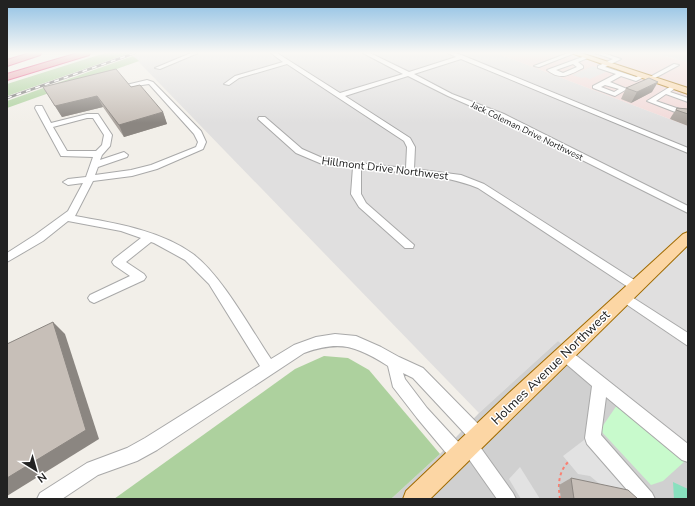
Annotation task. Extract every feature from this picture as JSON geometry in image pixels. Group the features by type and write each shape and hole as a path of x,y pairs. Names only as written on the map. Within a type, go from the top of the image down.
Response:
{"main road":[{"path":"646,77 688,91"},
{"name":"Holmes Avenue Northwest","path":"414,499 563,353 688,236"}],"street":[{"path":"227,84 238,77"},
{"path":"312,77 407,140 411,147 410,171"},
{"path":"342,96 402,77"},
{"name":"Jack Coleman Drive Northwest","path":"415,77 450,95 496,114 688,210"},
{"path":"509,77 688,151"},
{"path":"604,82 615,77"},
{"path":"629,77 636,79 650,78"},
{"path":"642,86 653,77"},
{"path":"68,182 132,173 159,165 199,149 202,142 198,134 151,83 147,82 129,85"},
{"path":"675,86 650,100 688,114"},
{"path":"619,97 633,90"},
{"path":"653,92 664,93 686,99"},
{"path":"668,107 686,99"},
{"path":"39,108 64,154 98,154"},
{"path":"7,258 39,238 72,213 90,180 98,154 106,146 108,135 95,116 87,116 50,126"},
{"name":"Hillmont Drive Northwest","path":"262,118 299,151 325,162 461,178 480,186 630,291 688,340"},
{"path":"94,165 124,155"},
{"path":"152,157 165,172"},
{"path":"357,165 356,194 362,205 409,245"},
{"path":"67,218 122,228 158,240 189,257 213,281 269,368"},
{"path":"94,298 140,276 118,262 150,237"},
{"path":"46,499 93,469 130,455 151,444 300,349 316,343 335,340 356,342 418,373 507,499"},
{"path":"563,353 688,454"},
{"path":"394,362 398,382 422,413 468,445"},
{"path":"600,383 593,438 646,499"}],"path":[{"path":"560,499 558,482 562,468 568,462"}],"shaded area":[{"path":"153,77 558,77 688,126 688,446 558,341 479,413"},
{"path":"558,77 688,77 688,126"},
{"path":"577,77 595,77 590,79 585,77"},
{"path":"558,341 688,446 688,499 391,499 440,454 479,413"},
{"path":"588,425 653,499 618,499 590,476 578,474 563,456 584,440"},
{"path":"520,467 540,499 521,499 509,479"}],"green space":[{"path":"30,77 62,77 7,96 7,84"},
{"path":"75,77 95,77 7,108 7,101"},
{"path":"324,356 348,358 369,370 440,454 391,499 114,499 295,369"},
{"path":"617,405 681,457 684,462 663,481 651,485 600,430"},
{"path":"673,482 688,489 688,499 674,499"}],"building":[{"path":"85,77 122,77 131,87 140,85 163,112 119,125 97,96 55,106 43,87"},
{"path":"649,78 658,82 637,92 626,88"},
{"path":"677,108 688,109 688,114 676,110"},
{"path":"53,322 86,430 7,478 7,344"},
{"path":"571,478 628,490 638,499 574,499"}],"railway":[{"path":"7,98 68,77"}]}
